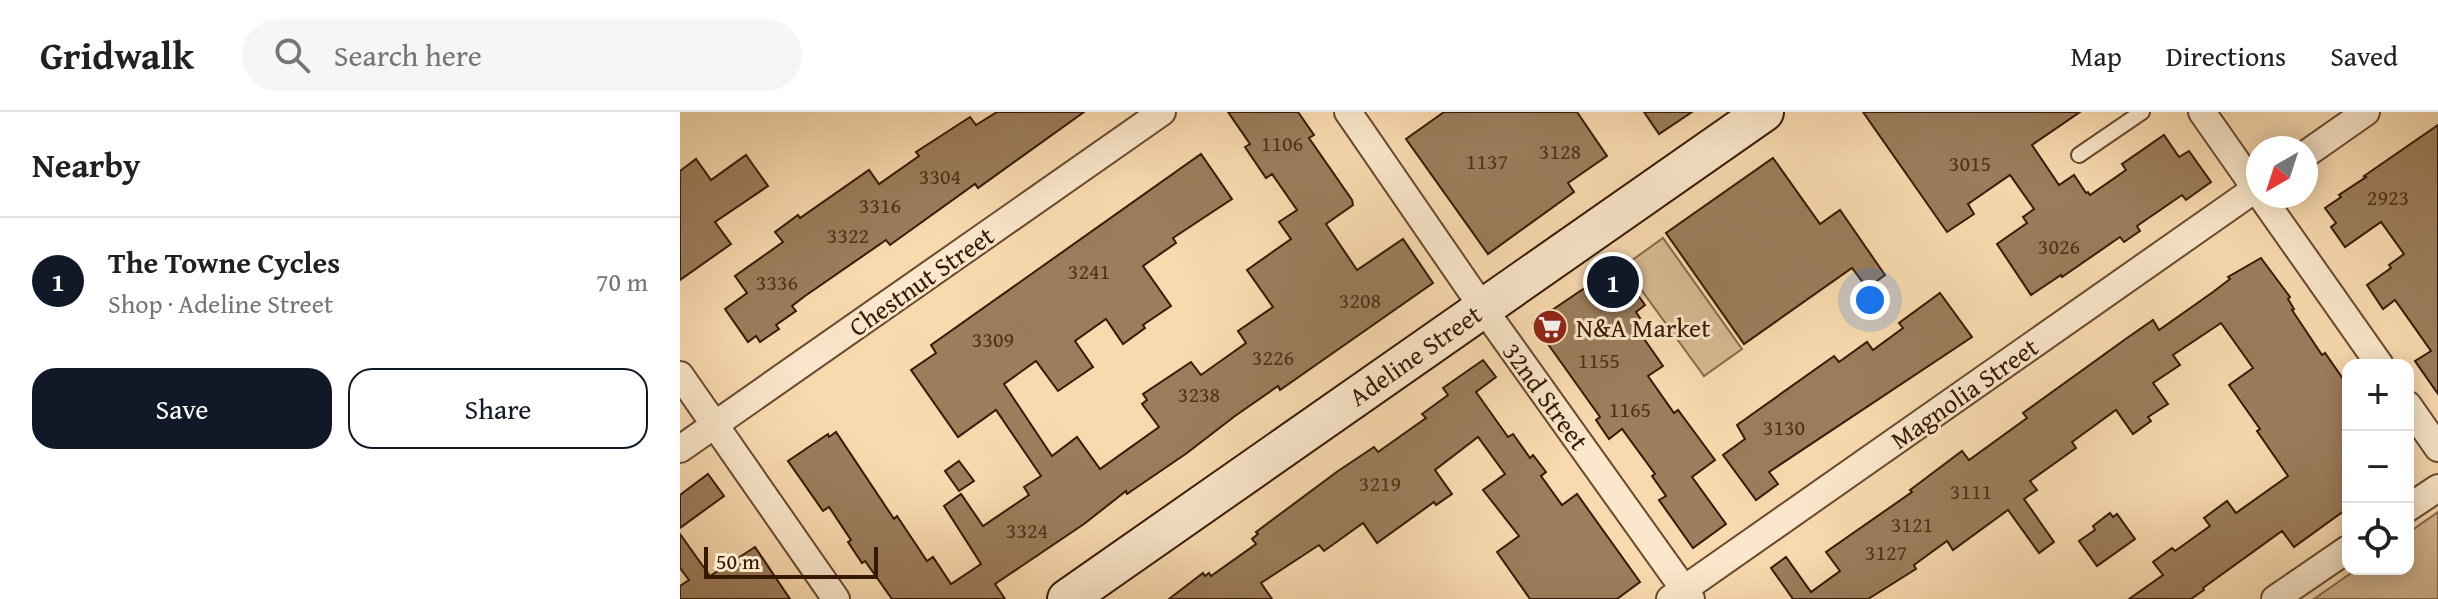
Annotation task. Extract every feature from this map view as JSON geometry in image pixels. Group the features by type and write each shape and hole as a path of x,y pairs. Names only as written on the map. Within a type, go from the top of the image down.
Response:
{"main road":[{"name":"Adeline Street","path":"1067,599 1764,112"}],"street":[{"name":"Chestnut Street","path":"680,449 1162,112"},
{"name":"32nd Street","path":"1348,112 1682,596"},
{"path":"2202,112 2246,174"},
{"path":"2318,146 2366,112"},
{"name":"Magnolia Street","path":"1682,596 2246,199"},
{"path":"2270,208 2376,359"},
{"path":"680,375 836,599"},
{"path":"2414,414 2438,448"},
{"path":"2414,504 2438,488"},
{"path":"2275,599 2342,553"}],"lane":[{"path":"2079,155 2142,112"}],"shaded area":[{"path":"1663,238 1742,349 1704,376 1624,266"},
{"path":"2438,512 2438,599 2314,599 2348,575 2414,575 2414,529"}],"building":[{"path":"997,112 1084,112 978,188 975,184 890,245 886,240 805,296 792,306 796,311 776,325 779,329 760,342 756,336 748,342 725,309 747,293 735,276 783,242 775,232 869,170 879,184 919,156 916,152 970,117 976,125"},
{"path":"1228,112 1298,112 1314,135 1309,138 1352,200 1353,205 1326,224 1357,270 1403,239 1433,283 1280,390 1278,386 1187,453 1127,494 1126,491 1084,524 995,584 1005,599 892,599 865,561 862,563 829,507 823,511 788,461 828,434 829,437 836,432 894,519 897,516 927,561 933,557 951,584 981,564 944,506 961,494 983,526 1029,495 1024,487 1041,476 996,410 958,437 911,370 936,353 931,345 1201,154 1232,199 1173,238 1176,243 1143,266 1171,306 1143,325 1145,328 1123,344 1106,319 1075,341 1093,367 1058,391 1036,361 1004,384 1052,456 1077,437 1100,469 1159,427 1142,404 1147,400 1143,394 1191,362 1201,375 1246,343 1238,331 1273,307 1247,270 1291,239 1279,222 1297,210 1272,174 1266,178 1245,147 1250,144"},
{"path":"1444,112 1577,112 1607,156 1568,183 1574,192 1488,254 1406,139"},
{"path":"1644,112 1692,112 1659,134"},
{"path":"1863,112 2080,112 2032,145 2059,185 2074,175 2090,195 2126,170 2122,164 2164,135 2179,157 2189,151 2211,182 2186,200 2182,195 2137,226 2140,231 2124,242 2120,237 2031,295 1997,244 2027,223 2023,217 2034,209 2010,175 1968,204 1974,214 1947,232"},
{"path":"2438,125 2438,394 2415,361 2431,351 2395,300 2383,309 2367,285 2404,254 2381,222 2345,247 2331,227 2336,223 2325,208 2364,176"},
{"path":"746,155 768,186 715,222 731,244 680,280 680,171 696,159 711,180"},
{"path":"1773,158 1820,224 1840,210 1885,275 1867,288 1852,268 1744,344 1666,233"},
{"path":"2261,258 2290,297 2292,310 2322,355 2325,353 2342,377 2342,512 2294,547 2282,531 2191,599 2129,599 2163,575 2153,562 2172,548 2175,551 2210,526 2204,518 2227,501 2236,513 2288,476 2229,385 2253,368 2221,323 2173,355 2180,365 2153,383 2168,404 2148,417 2151,421 2133,434 2116,410 2072,442 2076,448 2030,481 2037,490 2024,499 2054,542 2039,553 2008,510 1953,550 1947,541 1914,565 1916,569 1868,599 1793,599 1771,568 1786,557 1811,592 1840,571 1826,552 1912,492 1910,490 1962,451 1969,460 2027,418 2023,413 2153,320 2159,330 2230,279 2228,277"},
{"path":"1617,266 1645,305 1636,312 1640,318 1633,323 1663,366 1648,376 1674,413 1678,410 1715,460 1692,477 1726,524 1693,548 1659,500 1666,496 1652,476 1655,474 1622,429 1609,439 1596,420 1600,417 1533,323"},
{"path":"1940,293 1972,337 1769,472 1778,484 1756,500 1723,455 1745,439 1737,425 1834,356 1839,362 1867,342 1873,350 1903,328 1899,323"},
{"path":"1483,360 1496,377 1476,392 1508,437 1513,434 1530,458 1533,455 1546,472 1541,476 1562,505 1577,494 1640,582 1617,599 1530,599 1497,552 1519,536 1483,490 1505,474 1478,437 1435,470 1452,494 1436,505 1434,502 1377,543 1363,523 1324,551 1319,545 1261,583 1272,599 1169,599 1203,573 1211,576 1256,544 1252,539 1258,534 1256,532 1338,471 1374,447 1378,452 1426,418 1422,414 1448,395 1443,388"},
{"path":"959,461 974,481 959,491 945,471"},
{"path":"708,474 724,496 680,528 680,495"},
{"path":"2110,513 2113,517 2117,514 2135,539 2097,566 2079,541 2095,530 2093,526"},
{"path":"680,534 710,576 755,547 790,599 680,599 680,586 689,580 680,568"}],"place":[{"name":"The Towne Cycles","path":"1613,282"},
{"name":"N&A Market","path":"1550,327"}]}
